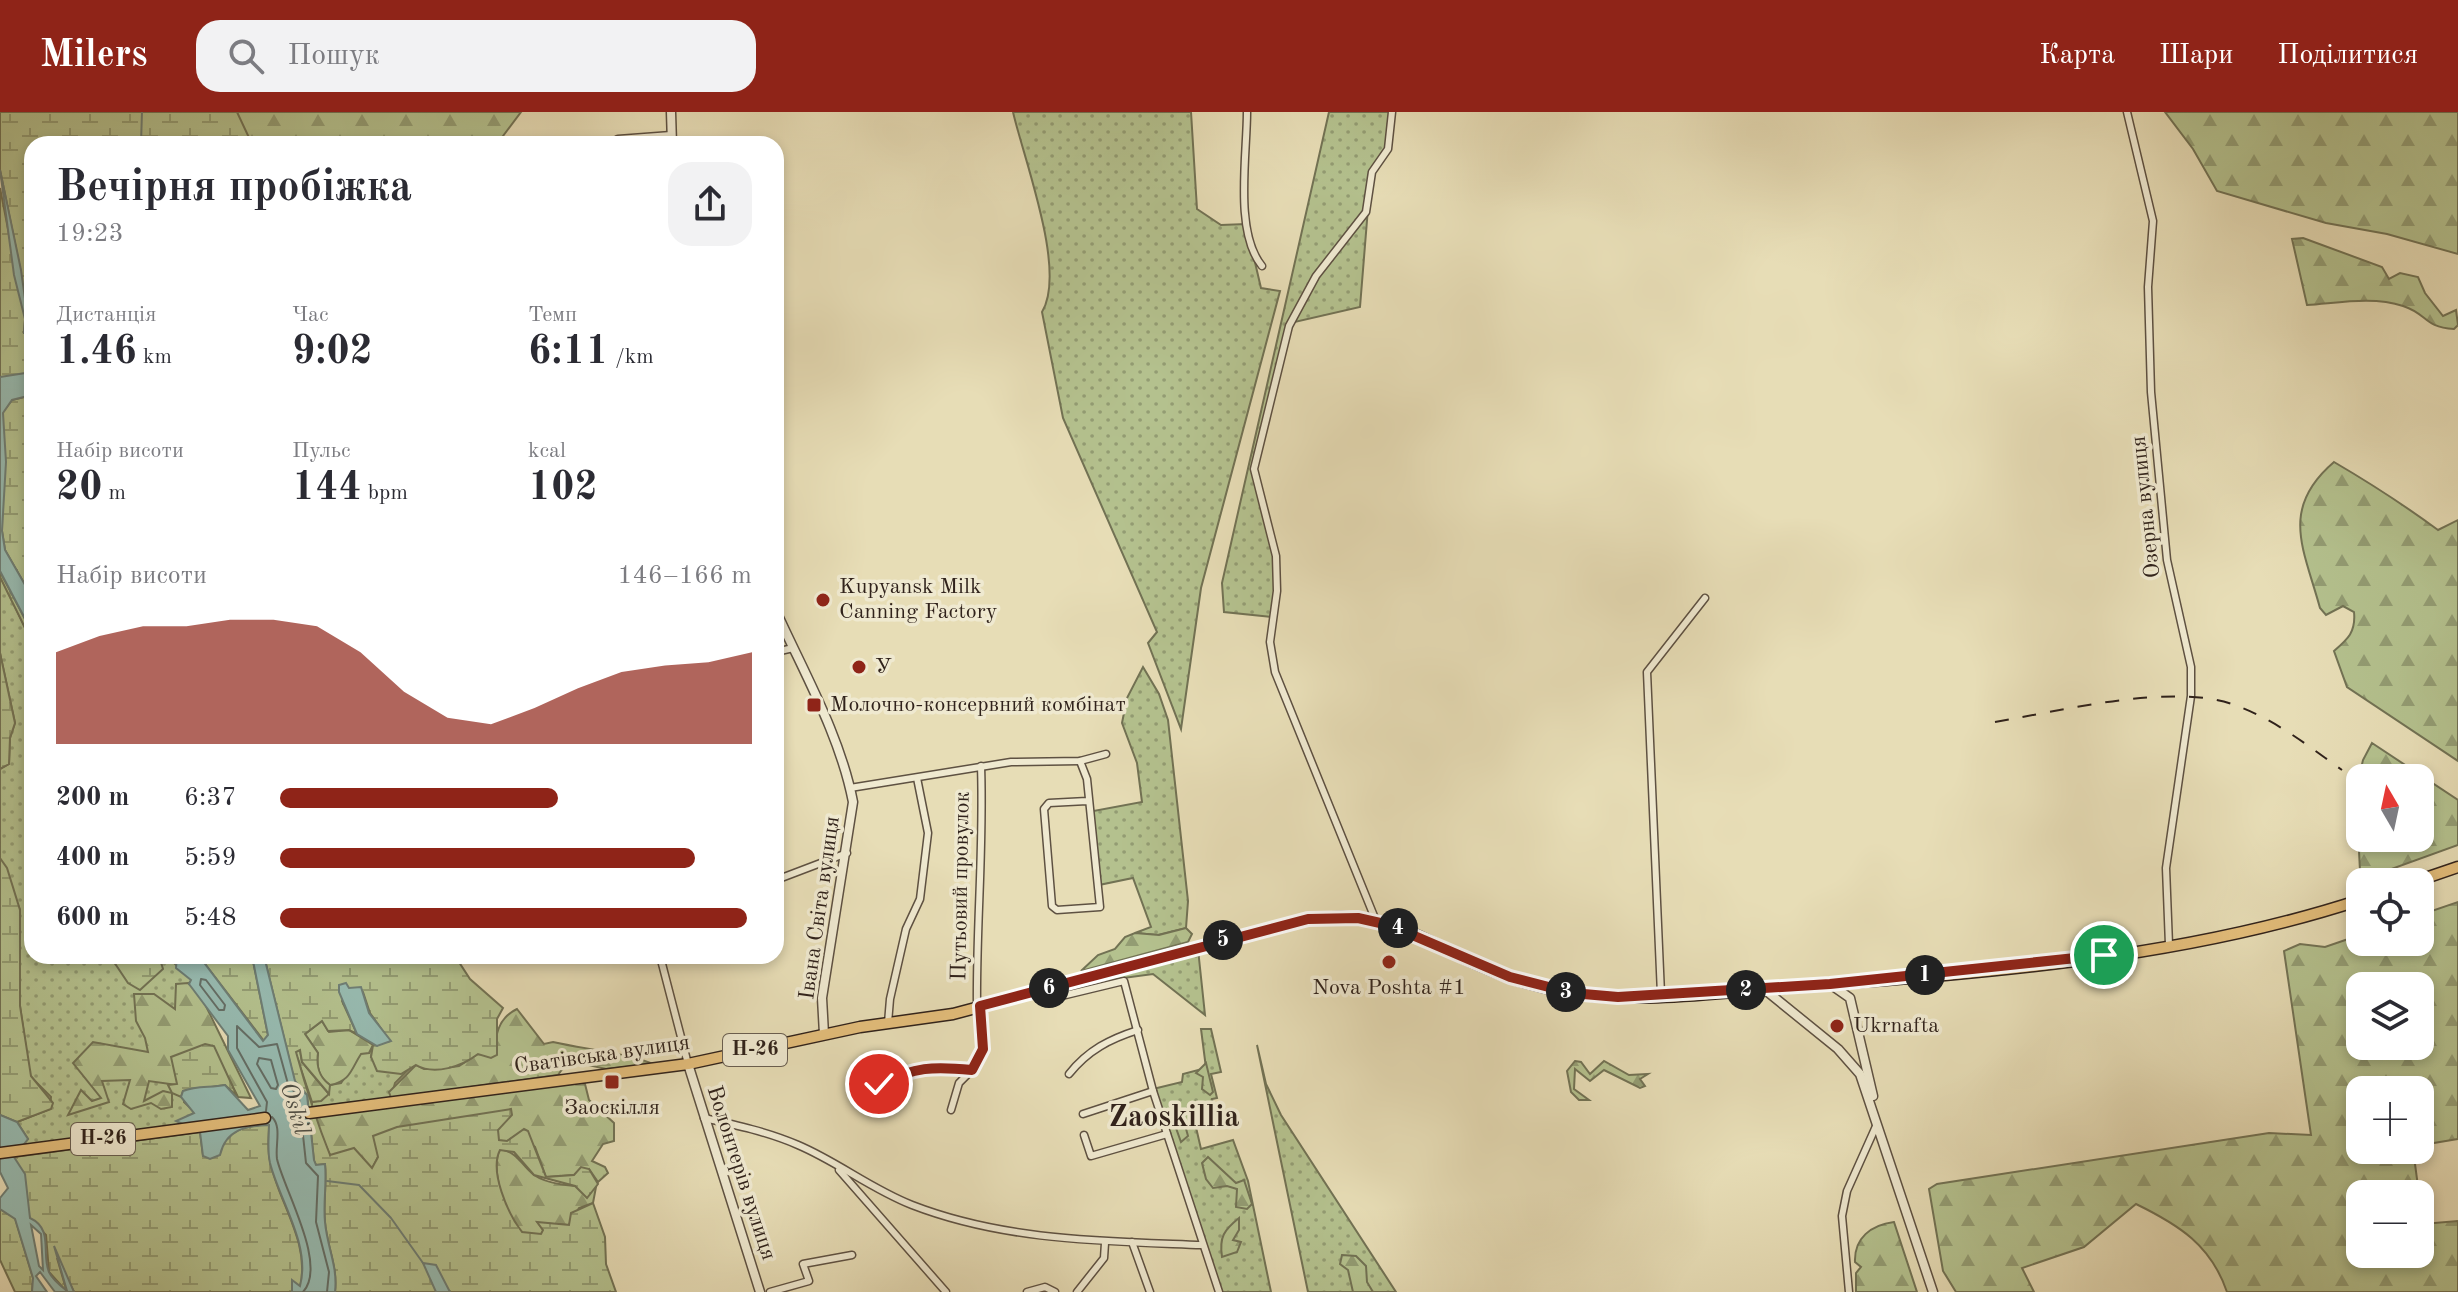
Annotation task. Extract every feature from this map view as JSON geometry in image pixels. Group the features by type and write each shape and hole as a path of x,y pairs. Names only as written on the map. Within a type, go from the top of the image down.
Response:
{"main road":[{"path":"2434,875 2458,867"},
{"name":"Н-26","path":"1830,984 2054,962 2169,945 2313,915 2346,904"},
{"name":"Сватівська вулиця","path":"309,1113 688,1064 824,1034 979,1007 1263,930 1334,917 1376,921 1411,933 1480,965 1543,987 1618,997 1830,984"},
{"name":"Н-26","path":"0,1153 265,1118"}],"street":[{"path":"671,112 672,136"},
{"path":"1247,112 1245,216 1251,252 1262,266"},
{"path":"1376,921 1275,672 1270,642 1277,591 1276,556 1254,469 1289,326 1316,276 1366,212 1372,172 1388,149 1392,112"},
{"name":"Озерна вулиця","path":"2127,112 2153,221 2148,287 2151,392 2167,560 2189,643 2191,667 2191,696 2166,868 2169,945"},
{"path":"1661,994 1647,672 1705,598"},
{"name":"Івана Світа вулиця","path":"784,628 832,734 853,802 822,998 824,1034"},
{"path":"784,650 793,648"},
{"path":"850,788 981,766 1080,761 1106,754"},
{"path":"1080,761 1087,779 1100,907 1057,910 1052,906 1044,809 1049,803 1087,801"},
{"name":"Путьовий провулок","path":"951,1110 959,1083 972,1070 983,1049 976,920 983,826 981,766"},
{"path":"888,1023 890,999 906,929 920,899 928,833 917,778"},
{"path":"784,878 847,853"},
{"path":"662,964 688,1064"},
{"path":"1051,987 1066,995 1124,981 1153,1091 1217,1291"},
{"path":"1830,984 1850,998 1878,1121 1847,1191 1842,1216 1849,1292"},
{"path":"1763,989 1776,995 1849,1060 1860,1074 1933,1292"},
{"path":"1069,1074 1082,1058 1111,1039 1138,1030"},
{"name":"Волонтерів вулиця","path":"688,1064 760,1292"},
{"path":"879,1084 911,1070 931,1066 972,1070"},
{"path":"1083,1114 1153,1091"},
{"path":"704,1118 750,1128 799,1145 870,1188 967,1223 1018,1234 1105,1243 1202,1245"},
{"path":"1084,1135 1091,1156 1167,1134"},
{"path":"834,1164 946,1292"},
{"path":"1132,1242 1150,1292"},
{"path":"1077,1292 1104,1258 1105,1243"},
{"path":"770,1292 809,1281 803,1264 852,1255"},
{"path":"1027,1292 1045,1287 1055,1292"}],"green space":[{"path":"0,112 237,112 248,136 24,136 24,306 20,268 0,170"},
{"path":"237,112 521,112 503,136 244,136 238,128"},
{"path":"1013,112 1191,112 1197,209 1221,225 1246,224 1261,288 1280,291 1201,588 1181,729 1148,643 1157,632 1063,418 1042,312 1048,294 1050,270 1047,243"},
{"path":"1329,112 1392,112 1388,149 1371,171 1360,307 1290,323 1255,461 1276,576 1272,617 1224,612 1222,583"},
{"path":"2165,112 2458,112 2458,254 2387,234 2326,223 2217,191 2193,149"},
{"path":"0,188 24,311 24,376 0,378"},
{"path":"2303,238 2382,267 2389,279 2400,273 2418,277 2425,293 2443,316 2456,310 2458,325 2454,329 2436,326 2411,309 2380,301 2307,305 2292,239"},
{"path":"24,397 24,583 5,550 2,531 3,412 12,400"},
{"path":"2334,462 2438,530 2458,520 2458,761 2347,687 2334,651 2350,634 2354,612 2343,606 2326,615 2320,608 2300,530 2306,496"},
{"path":"0,572 24,617 24,626"},
{"path":"0,576 24,626 24,964 175,964 192,980 188,984 184,1102 196,1113 184,1125 23,1145 28,1139 17,1122 50,1109 51,1097 30,1076 20,1006 20,910 0,861 0,769 9,764 10,738 15,723 0,653"},
{"path":"0,653 15,723 10,738 9,764 0,769"},
{"path":"1143,667 1159,694 1168,720 1188,901 1186,928 1158,935 1135,933 1151,927 1133,878 1099,885 1088,812 1142,802 1137,763 1122,723 1127,698"},
{"path":"2372,743 2404,764 2362,764"},
{"path":"2434,784 2458,800 2458,845 2394,868 2360,868 2359,852 2434,852"},
{"path":"0,858 7,868 20,910 20,1006 31,1076 53,1103 51,1109 17,1122 0,1115"},
{"path":"2458,902 2458,1139 2434,1143 2434,1076 2346,1076 2346,1164 2415,1164 2417,1180 2346,1180 2346,1268 2434,1268 2434,1223 2458,1221 2458,1292 2227,1292 2212,1261 2192,1238 2136,1204 2084,1247 2022,1268 2034,1292 1956,1292 1943,1271 1929,1189 1937,1184 2269,1133 2311,1135 2284,951 2300,944 2325,947 2346,940 2346,956 2434,956 2434,910"},
{"path":"1186,928 1192,934 1188,942 1081,971 1098,955 1115,949 1125,937 1135,933 1159,935"},
{"path":"1198,949 1205,1015 1153,974 1071,985"},
{"path":"115,964 161,964 163,969 140,990 128,983"},
{"path":"205,964 254,964 268,1035 264,1041"},
{"path":"266,964 460,964 470,979 503,1008 497,1019 497,1055 491,1058 478,1054 456,1066 440,1070 416,1065 401,1074 377,1071 371,1057 373,1045 390,1041 370,1013 363,992 348,988 342,1001 357,1034 349,1030 328,1031 322,1021 305,1034 318,1053 321,1075 330,1085 329,1094 302,1062 300,1050 296,1052 330,1155 354,1148 372,1168 378,1157 373,1136 397,1127 511,1109 512,1115 498,1130 499,1140 507,1141 524,1129 528,1131 546,1177 574,1175 581,1167 589,1169 598,1184 587,1198 575,1186 534,1175 514,1152 500,1150 498,1180 517,1224 522,1232 541,1234 543,1230 537,1222 569,1225 571,1213 593,1203 605,1237 606,1264 616,1292 335,1292 335,1274 325,1222 325,1164 316,1165 314,1161 307,1095 295,1083"},
{"path":"188,983 201,996 251,1098 238,1097 212,1046 177,1085 149,1081 144,1101 163,1091 172,1093 172,1107 161,1109 151,1103 131,1109 123,1104 130,1080 102,1081 109,1102 68,1115 81,1090 92,1101 101,1098 73,1063 93,1042 148,1052 136,1021 134,994 154,994 175,1009 176,984"},
{"path":"517,1009 544,1044 553,1042 653,1064 606,1069 580,1063 565,1065 558,1075 391,1098 389,1092 416,1065 424,1069 438,1069 459,1066 478,1054 496,1055 501,1022"},
{"path":"322,1021 329,1032 349,1030 373,1045 369,1053 361,1054 346,1077 330,1085 321,1075 318,1053 305,1034"},
{"path":"1201,1029 1211,1029 1221,1072 1211,1074 1217,1098 1212,1099 1215,1117 1195,1123 1201,1149 1233,1140 1248,1181 1271,1292 1219,1292 1153,1089 1182,1082 1183,1074 1206,1068"},
{"path":"205,1044 214,1046 237,1096 225,1085 183,1091 181,1097 172,1093 168,1085 177,1084 171,1057"},
{"path":"373,1045 371,1057 408,1070 395,1083 391,1098 312,1107 312,1102 322,1100 330,1085 341,1083 361,1053 369,1053"},
{"path":"1257,1045 1266,1084 1281,1115 1396,1292 1308,1292"},
{"path":"300,1050 302,1062 329,1094 321,1101 312,1102 295,1051"},
{"path":"1575,1061 1581,1062 1590,1074 1604,1061 1629,1075 1648,1074 1640,1079 1645,1086 1640,1088 1604,1070 1590,1081 1575,1069 1574,1089 1589,1100 1579,1100 1571,1092 1567,1071"},
{"path":"1206,1063 1213,1092 1210,1095 1202,1089 1203,1077 1196,1073"},
{"path":"576,1081 585,1084 589,1100 614,1123 614,1141 603,1144 592,1161 605,1167 608,1173 598,1182 589,1169 574,1175 546,1177 535,1147 517,1135 507,1141 378,1157 372,1169 358,1156 331,1157 313,1118 314,1114"},
{"path":"1176,1112 1183,1118 1188,1136 1181,1142 1171,1114"},
{"path":"269,1124 270,1161 301,1255 300,1287 292,1282 292,1292 74,1292 57,1258 67,1292 49,1272 46,1235 30,1219 14,1157 200,1132 203,1156 219,1154 227,1139 238,1130"},
{"path":"500,1149 515,1156 541,1179 564,1185 596,1187 593,1203 579,1208 569,1225 538,1223 543,1230 545,1251 520,1230 509,1215 497,1174"},
{"path":"1208,1157 1236,1183 1244,1180 1252,1204 1247,1209 1236,1207 1237,1189 1227,1186 1213,1188 1206,1179 1202,1163"},
{"path":"0,1209 15,1218 33,1278 32,1292 15,1292 0,1260"},
{"path":"1239,1218 1239,1230 1233,1240 1241,1242 1237,1252 1222,1257 1224,1234"},
{"path":"1894,1222 1917,1292 1856,1292 1856,1273 1861,1267 1855,1262 1857,1246 1871,1230"},
{"path":"1342,1255 1356,1256 1366,1266 1367,1282 1373,1292 1353,1292 1348,1270 1340,1264"}],"water":[{"path":"0,170 21,270 24,315 14,275"},
{"path":"24,373 24,397 12,400 3,413 6,462 2,531 5,550 24,583 24,617 0,571 0,377"},
{"name":"Oskil","path":"176,964 205,964 263,1041 268,1035 254,964 266,964 295,1081 307,1095 314,1160 316,1165 325,1164 325,1222 335,1274 335,1292 292,1292 292,1280 300,1286 301,1255 270,1163 269,1125 252,1126 232,1134 220,1155 210,1159 203,1156 200,1132 176,1121 194,1113 181,1097 183,1091 193,1088 225,1085 248,1110 260,1106 228,1050 228,1036 189,984 191,980 176,968"},
{"path":"346,983 349,988 361,987 369,1013 391,1041 377,1046 357,1034 339,992 339,985"},
{"path":"0,1115 17,1122 28,1139 14,1157 25,1174 30,1218 42,1229 50,1275 67,1291 54,1246 74,1292 55,1292 40,1272 36,1276 47,1292 32,1292 33,1278 15,1219 0,1209 0,1198 8,1188 0,1172","holes":["31,1225 41,1234 43,1270 39,1266"]},
{"path":"423,1263 436,1265 450,1292 436,1292"}],"waterway":[{"path":"141,136 142,112"},
{"path":"327,1181 359,1185 391,1218 423,1263"}],"railway":[{"path":"1995,722 2115,701 2178,696 2206,698 2232,704 2262,717 2342,770"}],"place":[{"name":"Kupyansk Milk Сanning Factory","path":"823,600"},
{"name":"У","path":"859,667"},
{"name":"Молочно-консервний комбінат","path":"814,705"},
{"name":"Nova Poshta #1","path":"1389,962"},
{"name":"Ukrnafta","path":"1837,1026"},
{"name":"Заоскілля","path":"612,1082"}],"district":[{"name":"Zaoskillia","path":"1174,1118"}],"route":[{"path":"879,1084 911,1070 931,1066 972,1070 983,1049 980,1006 1308,919 1358,918 1389,925 1510,977 1572,993 1618,997 1830,984 2104,955"}]}
